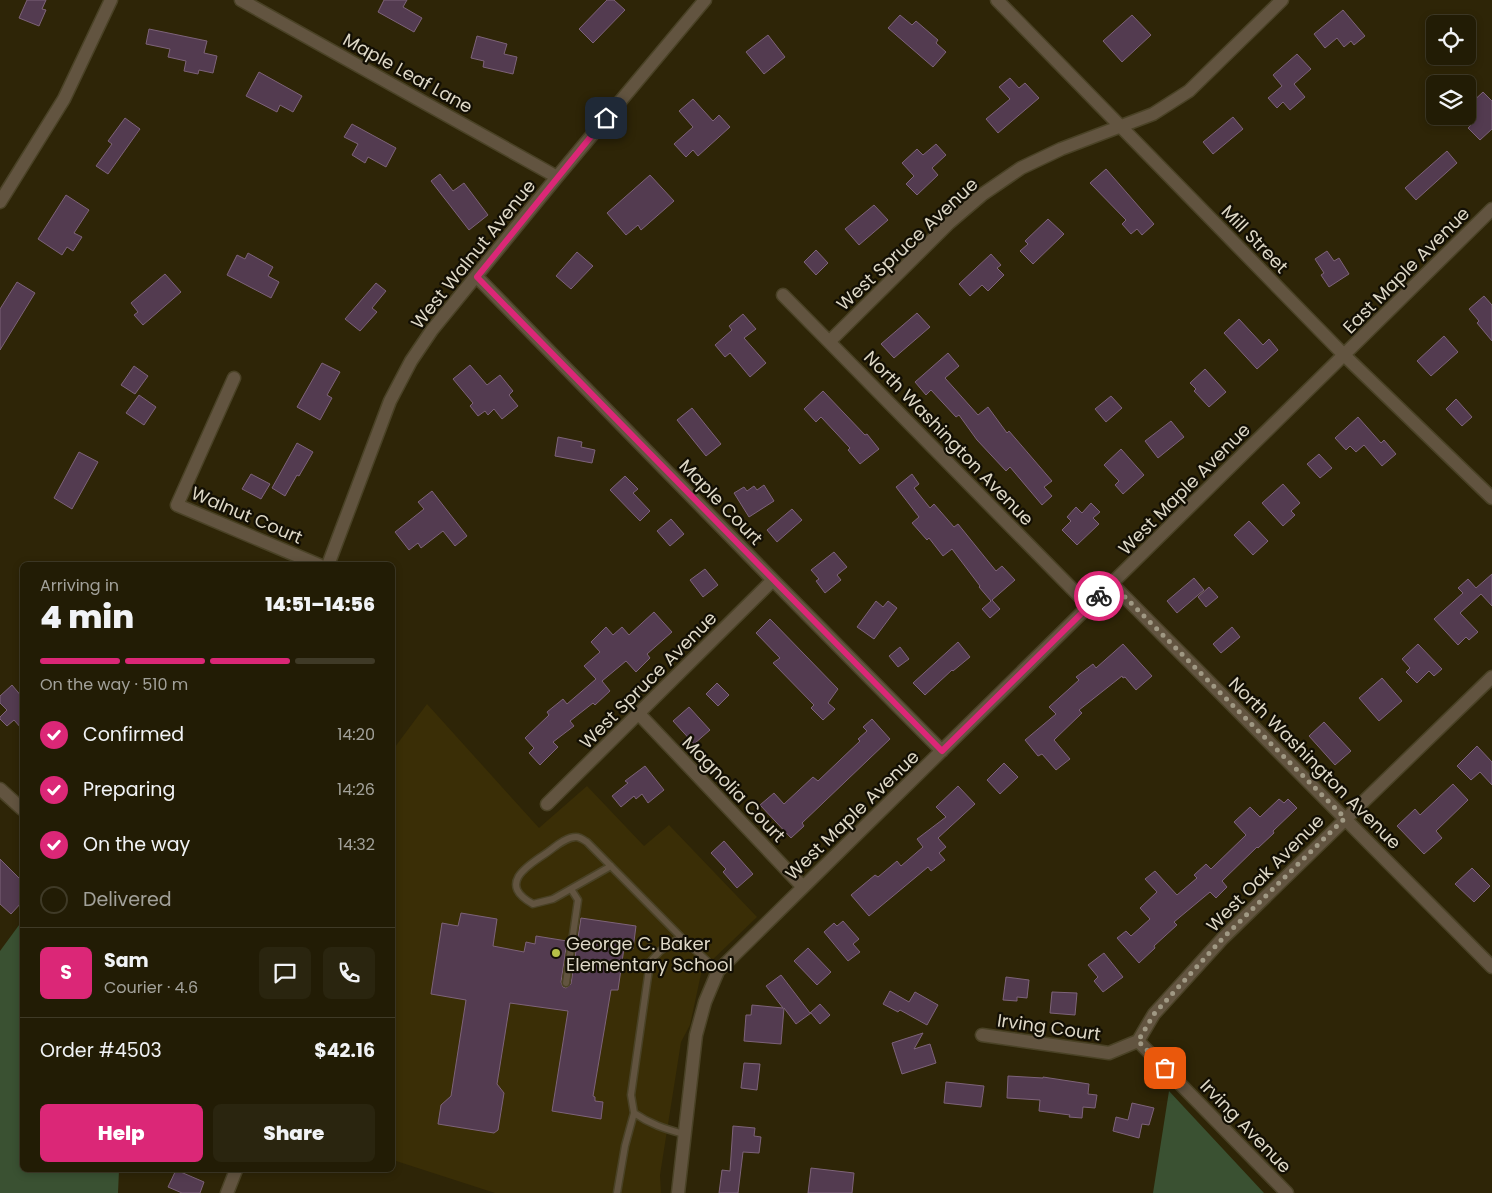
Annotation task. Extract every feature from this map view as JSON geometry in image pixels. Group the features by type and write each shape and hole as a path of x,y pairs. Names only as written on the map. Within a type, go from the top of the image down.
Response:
{"street":[{"path":"0,202 64,99 111,0"},
{"name":"Maple Leaf Lane","path":"241,0 557,177"},
{"name":"West Walnut Avenue","path":"329,562 390,401 411,362 432,330 705,0"},
{"name":"Mill Street","path":"997,0 1344,355 1492,498"},
{"name":"West Spruce Avenue","path":"830,341 949,223 983,194 1021,168 1061,149 1153,114 1172,103 1189,91 1282,0"},
{"name":"East Maple Avenue","path":"1344,355 1492,209"},
{"name":"Maple Court","path":"477,277 942,751"},
{"name":"North Washington Avenue","path":"783,295 1089,606"},
{"name":"West Maple Avenue","path":"678,1193 696,1035 705,1002 718,971 1344,355"},
{"name":"Walnut Court","path":"234,378 177,505 312,562"},
{"name":"West Spruce Avenue","path":"547,804 773,580"},
{"name":"North Washington Avenue","path":"1112,584 1492,968"},
{"name":"West Oak Avenue","path":"1138,1041 1154,1014 1223,938 1492,677"},
{"name":"Magnolia Court","path":"638,714 803,887"},
{"path":"0,789 20,807"},
{"name":"Irving Court","path":"982,1035 1109,1053 1138,1041"},
{"name":"Irving Avenue","path":"1138,1041 1287,1193"},
{"path":"227,1193 235,1172"}],"lane":[{"path":"611,866 553,899 533,904 522,898 517,889 517,878 524,868 567,839 577,837 587,842 611,866 681,937 718,971"},
{"path":"566,983 578,900 570,889"},
{"path":"617,1193 623,1154 634,1113 631,1096 650,962 660,951 681,937"},
{"path":"634,1113 649,1123 684,1134"}],"shaded area":[{"name":"George C. Baker Elementary School","path":"427,704 539,828 587,786 644,846 669,825 757,917 707,965 701,974 690,1025 681,1042 660,1175 661,1193 495,1193 395,1161 395,747"}],"green space":[{"path":"20,924 20,1172 119,1172 118,1193 0,1193 0,951"},
{"path":"1169,1091 1264,1193 1153,1193"}],"building":[{"path":"27,0 46,0 42,9 46,10 39,26 19,18"},
{"path":"384,0 407,0 403,7 422,18 414,32 378,12"},
{"path":"607,0 614,0 625,10 593,43 579,29"},
{"path":"1343,10 1365,36 1354,45 1351,41 1344,47 1337,38 1325,48 1314,34"},
{"path":"900,15 912,25 916,21 938,40 936,43 946,52 933,67 888,28"},
{"path":"1132,15 1151,35 1122,62 1103,41"},
{"path":"149,29 207,41 204,53 217,56 213,73 199,70 198,74 184,71 186,61 168,57 170,49 146,44"},
{"path":"768,35 785,57 764,74 746,52"},
{"path":"477,36 507,44 504,54 517,57 513,74 483,67 484,61 471,58"},
{"path":"1297,54 1311,69 1294,84 1305,97 1290,110 1283,102 1277,108 1268,98 1282,86 1273,75"},
{"path":"259,72 302,96 293,112 280,105 277,112 246,96"},
{"path":"1010,78 1019,88 1025,83 1039,98 998,133 986,119 1010,99 999,87"},
{"path":"1483,92 1492,101 1492,129 1480,140 1468,128 1471,125 1476,125 1476,99"},
{"path":"693,99 713,121 719,115 730,127 698,156 693,150 686,157 674,144 693,127 679,111"},
{"path":"1233,117 1243,129 1213,154 1203,142"},
{"path":"125,118 140,129 108,174 96,166 112,144 108,141"},
{"path":"352,124 396,148 386,167 368,157 365,163 352,155 358,144 344,137"},
{"path":"936,144 946,155 932,168 938,175 917,195 906,184 914,176 902,163 917,149 923,155"},
{"path":"1447,151 1457,163 1416,200 1405,188"},
{"path":"1106,169 1154,224 1142,235 1137,229 1131,234 1122,224 1126,220 1090,183"},
{"path":"440,174 453,191 464,183 488,215 469,230 431,181"},
{"path":"650,175 674,201 641,230 638,225 626,235 607,213"},
{"path":"66,195 89,210 74,233 82,237 73,251 67,247 62,255 38,239"},
{"path":"874,205 888,220 859,245 845,229"},
{"path":"1048,219 1064,234 1033,264 1020,251 1028,244 1025,241"},
{"path":"816,250 828,263 816,275 804,262"},
{"path":"1327,251 1334,261 1339,258 1349,274 1329,287 1321,275 1324,273 1315,259"},
{"path":"577,252 593,266 571,289 556,276"},
{"path":"248,253 273,267 268,276 279,282 271,298 227,275 237,255 245,259"},
{"path":"991,254 1001,265 997,268 1004,275 988,291 982,285 970,296 959,284"},
{"path":"165,274 181,292 143,325 134,315 138,312 131,303"},
{"path":"17,282 35,293 0,350 0,309"},
{"path":"376,283 386,291 372,308 377,312 360,331 345,319"},
{"path":"1484,296 1492,305 1492,341 1477,323 1479,321 1469,309"},
{"path":"917,313 930,327 894,358 881,344"},
{"path":"743,314 756,329 744,338 766,363 750,377 730,353 725,357 715,345 732,330 729,326"},
{"path":"1239,319 1263,345 1269,339 1278,350 1257,369 1224,333"},
{"path":"1444,336 1458,352 1431,376 1417,361"},
{"path":"948,353 959,366 945,378 978,415 988,407 1007,433 1009,431 1052,481 1044,487 1052,496 1042,505 1010,467 1006,471 977,440 959,415 956,417 931,390 926,395 915,382"},
{"path":"322,363 340,372 327,395 332,398 320,420 297,407"},
{"path":"470,365 487,385 500,375 513,391 509,395 518,406 502,419 494,409 488,415 485,411 478,416 470,406 473,403 453,379"},
{"path":"134,366 148,376 135,394 121,385"},
{"path":"1205,369 1226,392 1209,407 1194,391 1196,389 1190,383"},
{"path":"823,391 865,435 867,434 879,449 860,464 848,450 850,448 821,417 816,422 804,409"},
{"path":"139,395 156,407 144,425 126,413"},
{"path":"1111,396 1122,408 1106,422 1095,409"},
{"path":"1456,399 1472,417 1462,426 1446,409"},
{"path":"692,408 721,444 706,456 677,420"},
{"path":"1358,417 1381,443 1384,440 1396,454 1382,466 1364,445 1356,452 1350,446 1346,450 1335,438"},
{"path":"1171,421 1184,437 1158,458 1145,441"},
{"path":"558,437 582,442 581,447 595,450 592,463 555,456"},
{"path":"297,443 313,452 285,496 272,488"},
{"path":"1121,449 1144,475 1123,494 1115,485 1119,481 1104,465"},
{"path":"79,452 98,462 72,509 54,498"},
{"path":"1319,454 1332,468 1320,478 1307,464"},
{"path":"251,474 270,484 261,499 242,489"},
{"path":"912,474 919,484 914,488 930,508 934,504 954,527 958,524 996,571 1002,566 1015,580 992,600 1000,609 990,618 982,609 991,601 952,549 943,556 929,538 927,540 912,523 919,517 896,487"},
{"path":"625,476 638,489 633,493 650,511 640,521 610,490"},
{"path":"1283,484 1300,503 1291,511 1295,515 1283,526 1262,503"},
{"path":"764,485 774,501 749,517 734,493 744,487 747,491 754,486 757,490"},
{"path":"432,491 467,536 455,546 443,531 421,548 418,543 409,550 395,532 424,509 418,502"},
{"path":"1091,503 1100,512 1093,518 1099,524 1077,545 1062,530 1071,521 1067,517 1076,507 1082,513"},
{"path":"792,509 802,520 777,542 767,530"},
{"path":"671,519 684,534 670,546 657,531"},
{"path":"1249,521 1268,541 1253,555 1234,535"},
{"path":"834,552 847,567 837,575 841,580 825,593 816,581 819,579 811,570"},
{"path":"705,569 718,585 703,597 690,580"},
{"path":"1492,574 1492,606 1481,594 1460,613 1478,632 1469,640 1466,637 1458,645 1434,619 1463,593 1458,588 1468,579 1476,588"},
{"path":"1194,578 1204,590 1177,613 1167,601"},
{"path":"1209,587 1218,597 1206,607 1198,597"},
{"path":"876,601 883,607 888,601 897,608 874,639 857,627"},
{"path":"654,612 672,632 647,654 650,658 636,672 626,661 602,681 610,691 595,705 593,703 570,721 574,726 553,742 558,747 540,765 529,753 534,748 525,738 549,715 547,712 563,699 567,704 596,679 584,666 600,652 591,642 606,627 613,635 622,627 629,635"},
{"path":"770,619 838,689 828,703 835,709 823,720 811,708 814,705 773,663 780,658 756,633"},
{"path":"1232,627 1240,637 1221,653 1213,644"},
{"path":"958,642 970,657 952,670 925,695 913,683"},
{"path":"1123,644 1152,676 1136,690 1122,676 1079,710 1082,713 1054,740 1070,759 1056,770 1042,754 1038,756 1025,740 1056,714 1049,707 1079,680 1076,677 1093,664 1096,668"},
{"path":"1418,644 1442,669 1434,676 1429,671 1417,683 1406,672 1410,668 1402,659"},
{"path":"900,647 909,659 898,667 889,656"},
{"path":"1382,678 1402,701 1379,721 1359,698"},
{"path":"717,683 729,695 718,706 706,694"},
{"path":"12,685 20,695 20,727 14,720 7,726 0,719 7,710 0,703 0,696"},
{"path":"689,707 710,730 694,744 673,721"},
{"path":"872,719 890,739 802,823 804,826 791,838 760,805 774,793 784,804 813,777 818,781 860,741 858,739 867,731 863,727"},
{"path":"1324,722 1351,751 1335,765 1309,736"},
{"path":"1477,746 1492,762 1492,785 1480,772 1471,780 1457,766"},
{"path":"1004,763 1018,777 1000,794 987,780"},
{"path":"645,766 664,790 648,803 642,794 636,799 634,796 621,807 612,796 628,783 625,781"},
{"path":"1453,784 1468,800 1436,831 1442,838 1424,854 1397,826 1415,809 1420,815"},
{"path":"958,786 975,804 938,838 946,847 939,853 945,860 931,871 928,867 869,916 851,895 875,875 878,877 897,861 901,866 923,847 917,839 946,817 936,807"},
{"path":"1279,799 1284,803 1288,799 1297,808 1273,831 1274,833 1222,881 1227,887 1216,898 1210,892 1174,922 1177,925 1139,963 1117,938 1126,931 1131,936 1150,919 1140,908 1157,892 1145,879 1155,871 1177,895 1197,878 1194,875 1206,864 1211,869 1246,835 1234,822 1250,807 1260,817"},
{"path":"724,841 753,874 737,888 723,872 726,869 711,853"},
{"path":"0,859 20,879 20,904 11,914 0,904"},
{"path":"1472,868 1490,886 1474,902 1455,884"},
{"name":"George C. Baker Elementary School","path":"461,913 497,919 493,946 524,952 526,942 535,944 536,936 567,941 561,982 563,987 566,988 571,984 581,918 636,926 633,949 624,948 618,990 611,990 593,1096 595,1101 603,1102 601,1119 552,1111 568,1011 510,1003 497,1084 504,1093 498,1130 494,1133 438,1124 441,1105 451,1096 466,1000 431,994 442,923 458,926"},
{"path":"843,921 859,939 853,944 860,952 848,961 824,932 834,923 837,926"},
{"path":"808,948 831,972 817,985 794,961"},
{"path":"1104,953 1123,977 1103,992 1094,981 1098,977 1088,965"},
{"path":"781,975 810,1013 820,1004 830,1015 820,1024 811,1013 796,1024 784,1008 781,1044 744,1041 746,1015 751,1015 752,1005 783,1008 766,986"},
{"path":"1006,977 1029,980 1027,998 1017,997 1017,1001 1003,1000"},
{"path":"890,991 909,1002 915,992 938,1005 927,1025 900,1010 898,1012 883,1004"},
{"path":"1052,992 1077,993 1075,1015 1050,1013"},
{"path":"923,1033 914,1049 930,1044 936,1063 902,1074 892,1043"},
{"path":"744,1063 760,1064 757,1090 741,1088"},
{"path":"1008,1076 1043,1077 1089,1084 1088,1094 1097,1095 1095,1108 1083,1107 1082,1118 1039,1111 1040,1100 1007,1098"},
{"path":"946,1082 984,1086 981,1107 944,1103"},
{"path":"1132,1103 1154,1108 1149,1125 1142,1124 1139,1138 1113,1131 1116,1117 1128,1120"},
{"path":"733,1126 755,1128 754,1136 761,1137 759,1153 743,1152 738,1193 719,1193 722,1170 730,1171"},
{"path":"811,1168 854,1173 852,1193 808,1193"},
{"path":"175,1172 181,1172 204,1182 200,1193 182,1193 168,1187"}],"way so far":[{"path":"1099,596 1112,584 1345,818 1223,938 1154,1014 1138,1041 1165,1068"}],"place":[{"name":"George C. Baker Elementary School","path":"556,953"}],"route":[{"path":"606,118 477,277 942,751 1099,596"}]}
